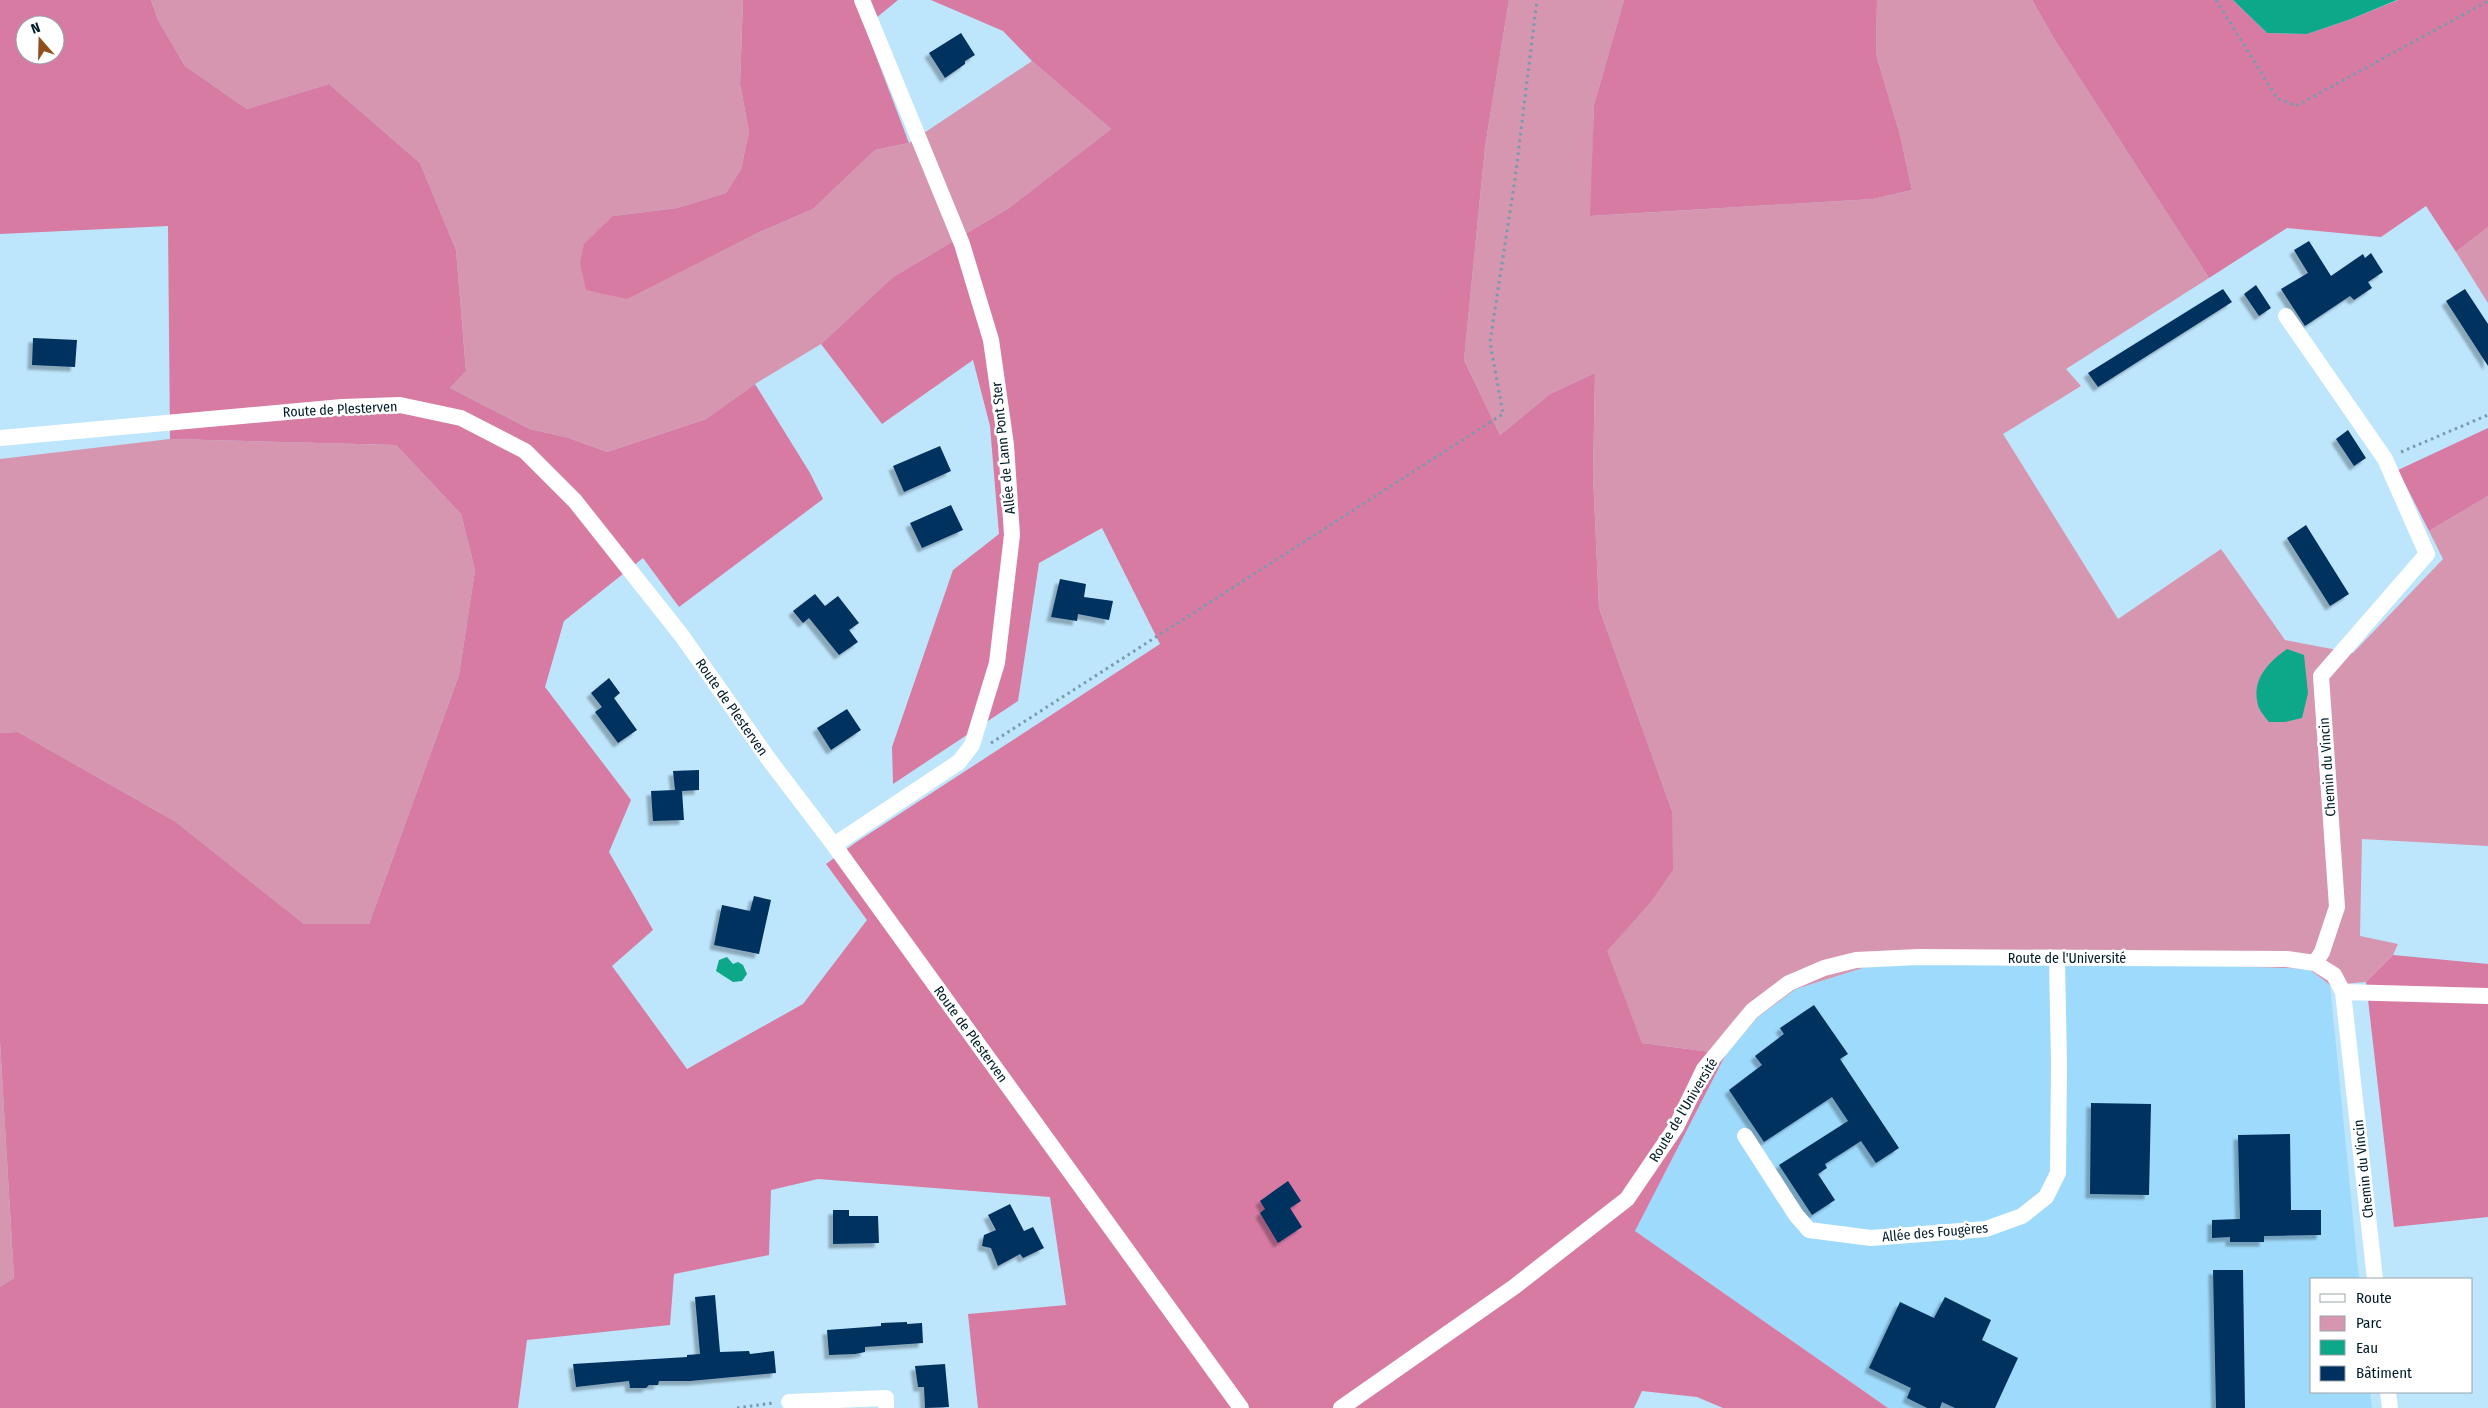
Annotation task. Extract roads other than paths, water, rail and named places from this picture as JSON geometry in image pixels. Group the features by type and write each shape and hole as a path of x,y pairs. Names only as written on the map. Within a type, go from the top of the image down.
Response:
{"street":[{"name":"Allée de Lann Pont Ster","path":"834,845 959,762 972,745 997,663 1012,535 1006,445 991,340 962,244 862,0"},
{"name":"Chemin du Vincin","path":"2286,316 2385,458 2427,554 2321,676 2337,907 2322,952 2315,963 2334,975 2343,992 2375,1278"},
{"name":"Route de Plesterven","path":"0,438 342,407 400,405 462,418 524,451 576,501 682,636 770,761 834,845 1241,1408"},
{"name":"Route de l'Université","path":"1342,1408 1514,1287 1627,1199 1676,1127 1704,1069 1752,1011 1789,983 1824,968 1856,960 1918,957 2287,959 2315,963"},
{"name":"Allée des Fougères","path":"1746,1136 1796,1215 1809,1230 1871,1238 1963,1229 1986,1229 2022,1216 2046,1197 2058,1174 2059,1063 2057,959"},
{"path":"2343,992 2488,996"},
{"path":"2388,1393 2390,1408"},
{"path":"789,1402 886,1398 886,1408"}],"water":[{"path":"2233,0 2397,0 2351,19 2307,34 2267,33"},
{"path":"2287,649 2304,655 2308,693 2302,718 2285,722 2269,722 2259,707 2256,696 2257,687 2263,672"},
{"path":"727,957 733,964 738,962 743,965 747,974 742,981 733,982 716,971 719,960"}]}
